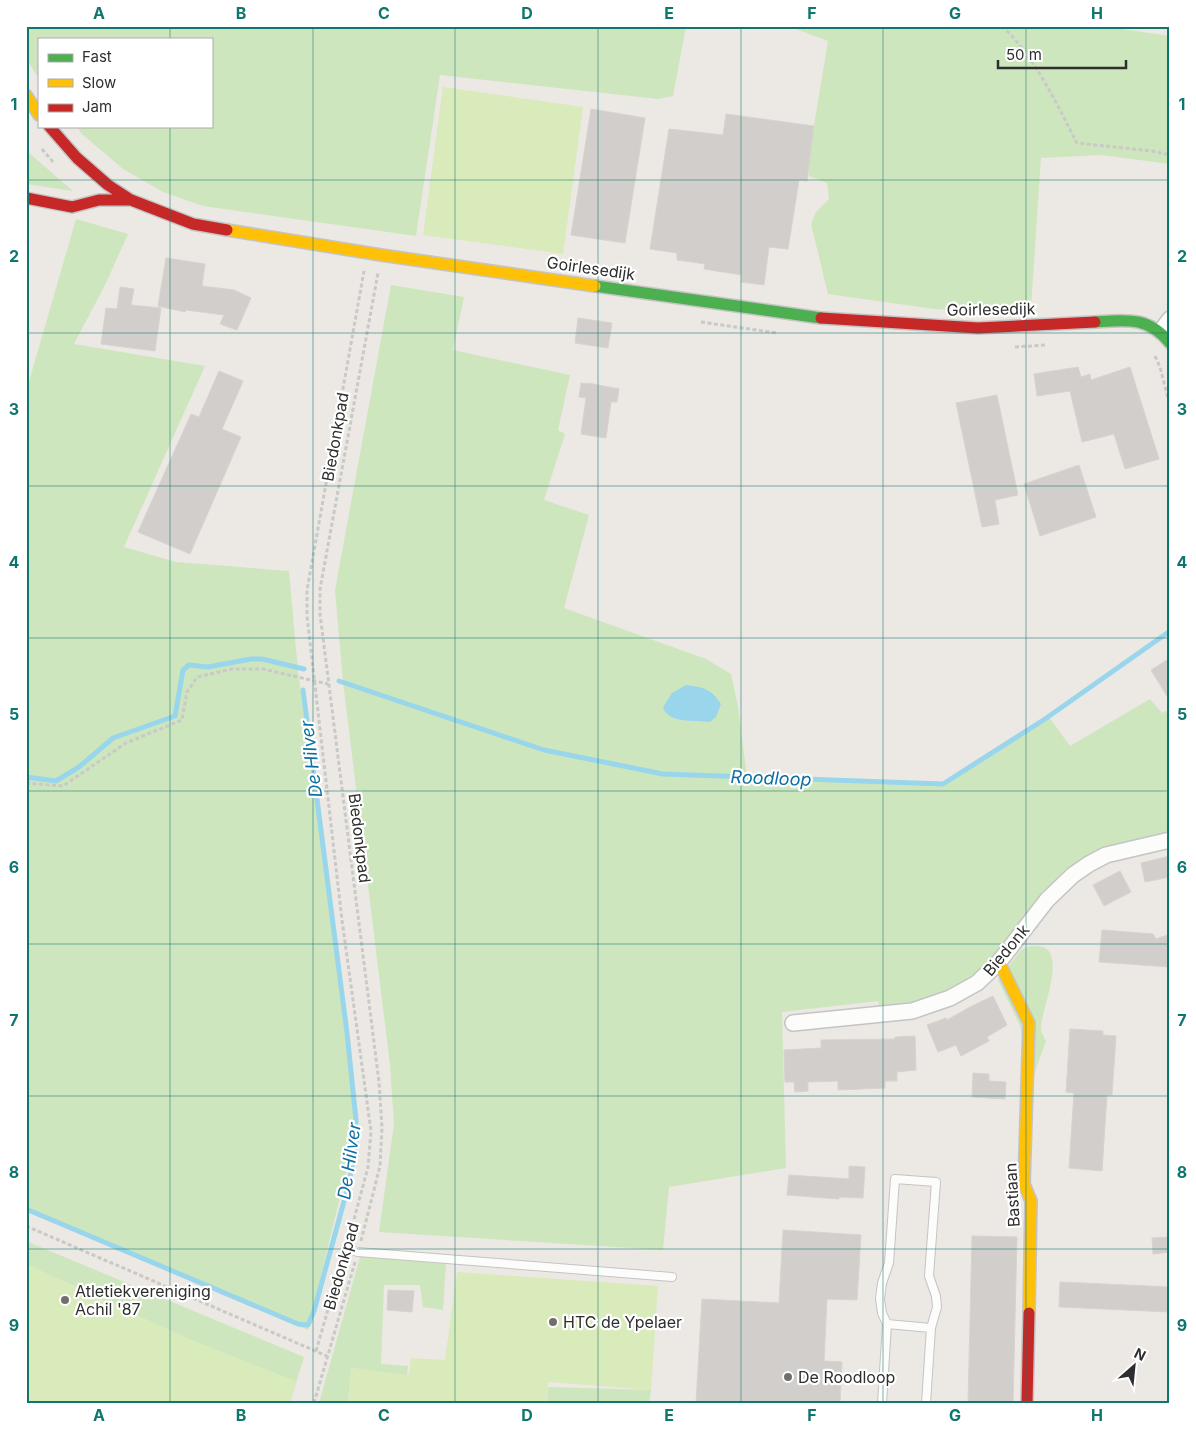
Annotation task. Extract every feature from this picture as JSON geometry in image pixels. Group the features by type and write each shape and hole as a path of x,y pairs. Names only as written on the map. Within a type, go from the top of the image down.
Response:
{"street":[{"path":"26,95 38,113"},
{"name":"Goirlesedijk","path":"51,128 77,158 108,185 131,200 193,224 368,252 834,320 978,328 1129,320 1148,323 1167,331"},
{"path":"26,198 72,207 99,200 131,200"},
{"name":"Biedonk","path":"793,1023 912,1011 950,998 977,983 999,962 1047,900 1073,875 1106,855 1170,840"},
{"name":"Bastiaan","path":"999,962 1029,1023 1024,1184 1031,1201 1027,1403"}],"lane":[{"path":"882,1403 887,1324 882,1313 880,1299 882,1283 889,1263 895,1179 936,1182 929,1276 936,1296 937,1307 931,1328 926,1403"},
{"path":"346,1249 358,1252 672,1277"},
{"path":"887,1324 931,1328"}],"path":[{"path":"1002,26 1018,44 1045,83 1077,143 1152,151 1170,155"},
{"name":"Biedonkpad","path":"316,1352 368,1167 371,1131 342,920 307,616 307,590 368,252"},
{"name":"Biedonkpad","path":"314,1403 358,1252 380,1166 382,1128 379,1082 320,614 320,589 378,273"},
{"path":"1154,353 1160,367 1170,406"},
{"path":"26,784 63,786 126,743 182,720 187,692 197,677 232,669 263,669 328,684"},
{"path":"26,1226 328,1356"}],"green space":[{"path":"26,26 686,26 673,96 658,99 440,75 416,236 203,206 163,192 123,169 78,128 212,128 212,38 38,38 38,77 26,58"},
{"path":"788,26 1122,26 1122,29 1170,36 1170,164 1101,155 1041,158 1031,307 984,312 934,309 828,294 811,224 816,212 829,199 827,183 809,176 808,161 828,41"},
{"path":"443,87 583,107 563,254 423,235"},
{"path":"26,148 29,153 73,191 26,184"},
{"path":"76,219 128,234 106,283 74,344 205,366 124,547 176,562 289,571 298,671 356,1105 355,1135 308,1330 26,1211 26,392"},
{"path":"391,285 464,297 453,350 570,375 558,430 565,434 544,500 589,515 564,608 706,659 731,674 738,706 747,777 943,785 1049,717 1070,746 1150,699 1162,713 1170,709 1170,831 1104,848 1076,866 1043,891 1023,920 990,961 958,986 922,1002 877,1011 879,1001 782,1012 786,1168 669,1187 663,1250 379,1232 394,1124 390,1065 343,682 335,590"},
{"path":"1031,946 1043,947 1050,952 1053,962 1050,986 1041,1022 1041,1030 1046,1041 1033,1077 1020,1026 998,980 1021,950"},
{"path":"26,1241 304,1357 290,1403 182,1336 26,1264"},
{"path":"360,1257 446,1262 443,1310 423,1307 420,1285 384,1285 381,1364 408,1366 407,1376 351,1368 348,1403 319,1403"},
{"name":"Atletiekvereniging Achil '87","path":"26,1264 182,1336 296,1381 290,1403 26,1403"},
{"name":"HTC de Ypelaer","path":"457,1272 658,1286 651,1390 548,1382 546,1403 348,1403 351,1368 409,1375 411,1358 445,1360"},
{"path":"548,1387 651,1390 649,1403 547,1403"}],"water":[{"path":"686,685 706,690 714,695 721,704 716,717 710,722 676,719 666,712 663,707 672,693"}],"building":[{"path":"591,109 645,118 625,243 571,235"},
{"path":"726,114 814,126 807,181 799,180 788,249 769,247 764,285 741,282 742,275 704,269 705,264 677,260 677,253 650,249 669,129 723,135"},
{"path":"166,258 205,264 202,286 234,290 251,298 237,330 220,324 224,315 186,310 185,312 158,306"},
{"path":"120,287 134,289 131,305 161,308 155,351 101,344 106,308 117,309"},
{"path":"578,318 612,323 608,348 575,343"},
{"path":"1078,367 1081,377 1090,374 1091,380 1130,367 1159,459 1125,469 1114,434 1082,442 1070,391 1037,396 1034,374"},
{"path":"219,371 243,381 222,429 241,437 190,554 138,532 191,414 199,417"},
{"path":"581,383 619,389 617,402 611,402 606,438 581,434 586,398 579,397"},
{"path":"997,395 1018,495 995,500 999,524 982,527 956,403"},
{"path":"1079,465 1096,517 1040,536 1024,484"},
{"path":"1170,658 1170,701 1151,670"},
{"path":"1170,856 1170,877 1145,882 1141,863"},
{"path":"1120,871 1131,892 1104,906 1093,885"},
{"path":"1102,930 1153,934 1156,939 1170,934 1170,967 1099,962"},
{"path":"993,996 1007,1025 987,1037 989,1041 961,1056 956,1045 938,1052 927,1025 946,1018 947,1020"},
{"path":"1070,1029 1103,1031 1103,1035 1116,1036 1112,1095 1107,1095 1102,1171 1069,1168 1074,1093 1066,1092"},
{"path":"915,1036 916,1070 897,1072 897,1081 885,1081 885,1088 838,1090 838,1081 808,1082 808,1091 795,1092 794,1082 785,1082 784,1050 821,1048 821,1040 895,1039 895,1037"},
{"path":"973,1073 989,1074 989,1081 1006,1082 1005,1099 972,1097"},
{"path":"849,1166 865,1167 863,1198 839,1197 839,1199 787,1195 789,1175 849,1179"},
{"path":"783,1230 861,1235 857,1300 827,1299 824,1361 842,1362 840,1403 696,1403 702,1299 779,1303"},
{"path":"972,1236 1017,1237 1013,1403 968,1403"},
{"path":"1170,1237 1170,1252 1153,1254 1152,1238"},
{"path":"1060,1282 1170,1287 1170,1312 1059,1307"},
{"path":"388,1290 414,1291 412,1312 387,1310"}],"waterway":[{"name":"Roodloop","path":"339,681 544,750 663,774 943,784 1045,719 1170,631"},
{"name":"Roodloop","path":"26,777 56,781 79,767 113,738 175,716 183,670 189,665 208,667 251,659 262,659 304,669"},
{"name":"De Hilver","path":"26,1209 298,1324 308,1325 314,1311 349,1183 356,1142 356,1120 347,1033 303,690"}],"traffic: fast":[{"path":"595,286 821,318"},
{"path":"1095,322 1127,321 1145,324 1162,334 1170,343"}],"traffic: slow":[{"path":"26,95 38,113"},
{"path":"227,230 381,255 595,286"},
{"path":"999,962 1029,1023 1024,1184 1031,1201 1029,1313"}],"traffic: jam":[{"path":"51,128 77,158 108,185 131,200 193,224 227,230"},
{"path":"26,198 72,207 99,200 131,200"},
{"path":"821,318 978,328 1095,322"},
{"path":"1027,1403 1029,1313"}],"place":[{"name":"Atletiekvereniging Achil '87","path":"65,1300"},
{"name":"HTC de Ypelaer","path":"553,1322"},
{"name":"De Roodloop","path":"788,1377"}]}
